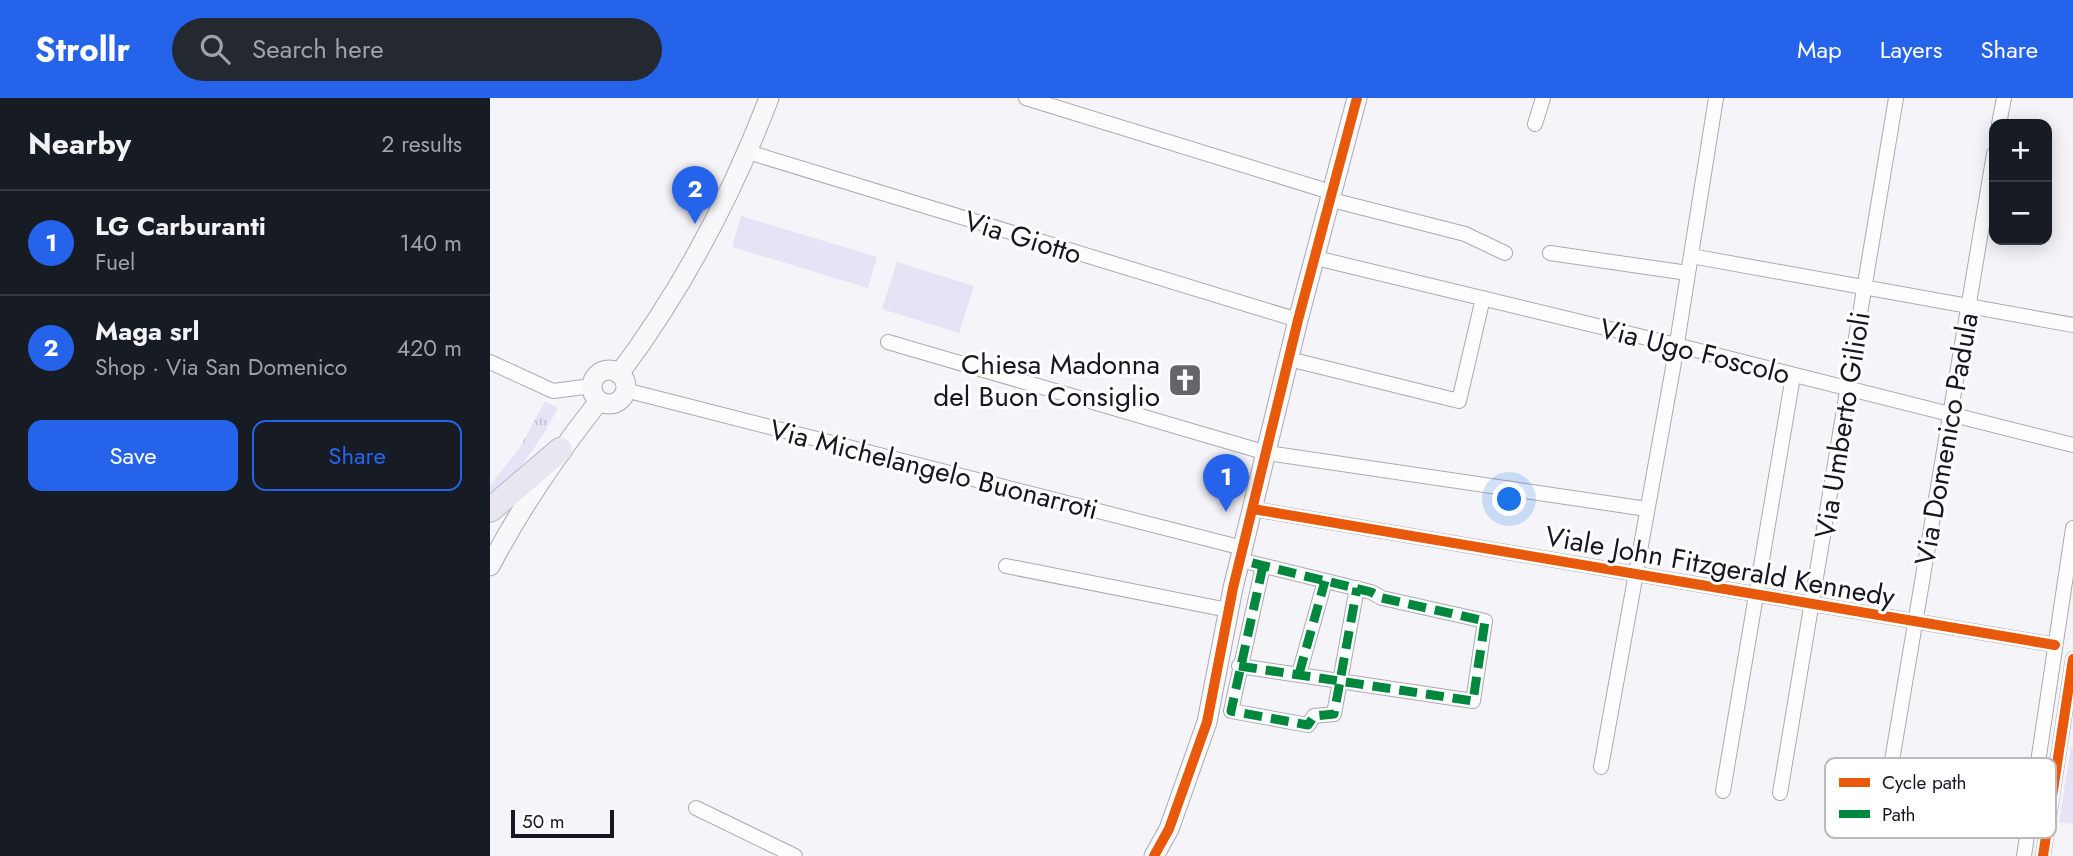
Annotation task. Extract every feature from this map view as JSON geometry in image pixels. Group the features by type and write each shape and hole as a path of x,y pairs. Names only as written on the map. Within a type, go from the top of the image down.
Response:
{"highway":[{"path":"490,510 560,450"}],"street":[{"path":"490,362 552,391 596,393 615,402 622,382 730,192 769,98"},
{"path":"1026,98 1333,196 1465,234 1506,253"},
{"path":"1154,856 1169,828 1206,722 1241,554 1298,320 1357,98"},
{"path":"1535,124 1543,98"},
{"path":"1601,767 1676,345 1716,98"},
{"name":"Via Umberto Gilioli","path":"1780,793 1896,98"},
{"path":"2000,119 2004,98"},
{"name":"Via Giotto","path":"748,152 1298,320"},
{"name":"Via Domenico Padula","path":"1892,758 1989,182"},
{"path":"1550,253 1688,273"},
{"path":"1691,256 2073,325"},
{"name":"Via Ugo Foscolo","path":"1316,258 2073,445"},
{"path":"1289,359 1459,401 1483,298"},
{"path":"888,342 1267,453 1647,509"},
{"path":"490,566 521,509 596,393 599,373 609,370 622,382"},
{"path":"1723,791 1793,376"},
{"name":"Via Michelangelo Buonarroti","path":"622,382 1241,554 1264,566 1357,588 1382,598 1485,621 1473,701 1341,681"},
{"name":"Viale John Fitzgerald Kennedy","path":"1253,509 1812,607 2055,645 2063,654 2073,650"},
{"path":"2038,758 2073,528"},
{"path":"1006,566 1228,610"},
{"path":"1264,566 1239,666 1231,711 1308,726 1314,716 1334,714 1357,588"},
{"path":"1299,674 1325,581"},
{"path":"2056,771 2073,659"},
{"path":"1239,666 1341,681"},
{"path":"696,808 795,856"},
{"path":"2024,856 2027,838"},
{"path":"2043,856 2046,838"}],"green space":[{"path":"741,216 877,257 868,288 732,247"},
{"path":"897,262 974,286 959,333 882,309"},
{"path":"545,401 558,408 527,458 490,502 490,485 519,449"},
{"path":"2073,746 2073,824 2059,822"}],"marked path":[{"path":"1239,666 1473,701 1485,621 1382,598 1371,592 1240,560"},
{"path":"1263,566 1231,711 1308,725 1314,716 1334,714 1357,588"},
{"path":"1299,674 1325,581"}],"cycle path":[{"path":"1154,856 1169,829 1207,722 1233,588 1298,320 1357,98"},
{"path":"1253,509 2055,645"},
{"path":"2056,771 2073,659"},
{"path":"2043,856 2046,838"}],"place":[{"name":"Maga srl","path":"695,224"},
{"name":"Chiesa Madonna del Buon Consiglio","path":"1185,380"},
{"name":"LG Carburanti","path":"1226,512"}]}
